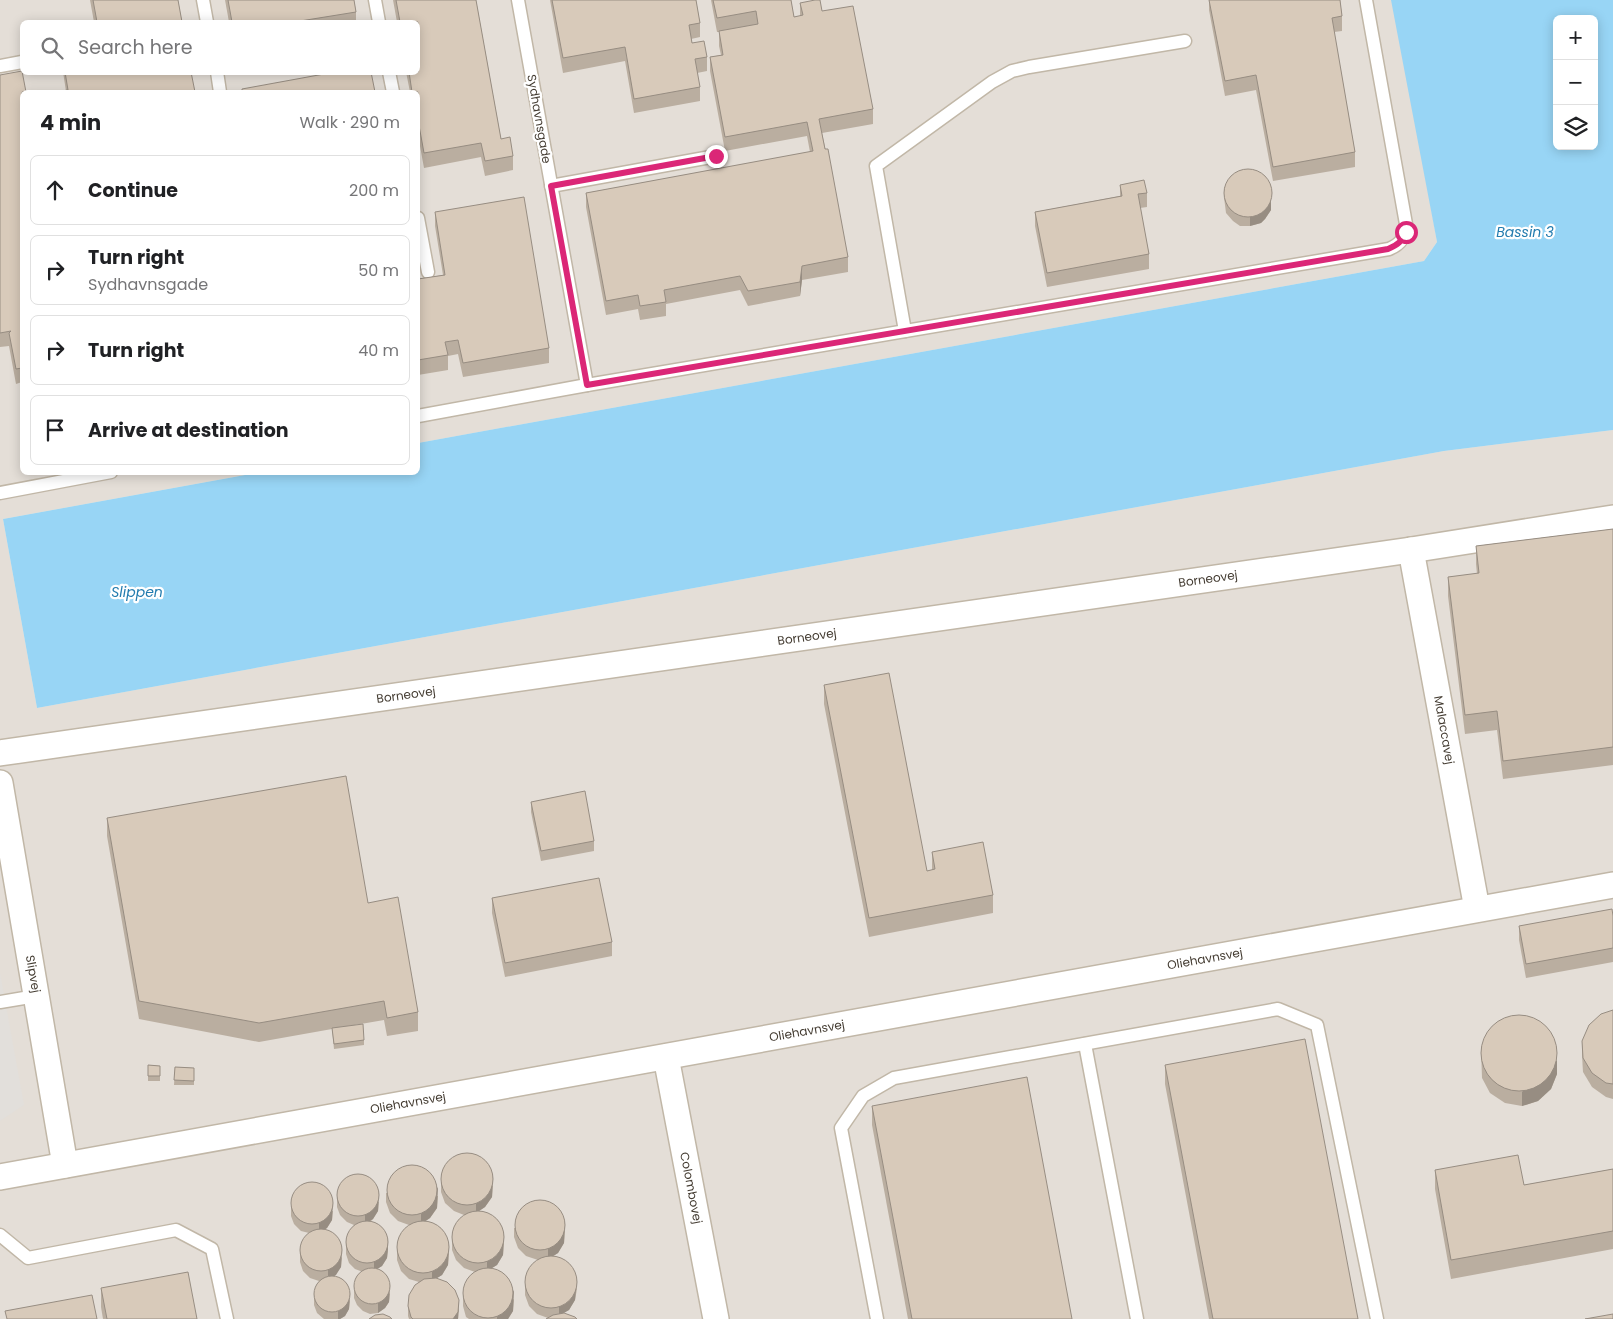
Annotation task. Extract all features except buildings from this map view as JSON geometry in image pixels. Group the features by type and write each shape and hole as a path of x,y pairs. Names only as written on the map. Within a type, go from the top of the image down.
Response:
{"street":[{"name":"Borneovej","path":"0,753 1411,550 1613,518"},
{"name":"Malaccavej","path":"1411,550 1477,910"},
{"name":"Slipvej","path":"0,783 65,1165"},
{"name":"Oliehavnsvej","path":"0,1177 1613,885"},
{"name":"Colombovej","path":"666,1056 716,1319"}],"lane":[{"path":"203,0 207,20"},
{"path":"375,0 379,20"},
{"name":"Sydhavnsgade","path":"518,0 587,385"},
{"path":"420,416 587,385 1388,249 1396,246 1406,232 1406,224 1366,0"},
{"path":"905,331 876,166 992,82 1012,71 1185,42"},
{"path":"0,66 20,62"},
{"path":"217,75 220,90"},
{"path":"390,75 393,90"},
{"path":"551,186 716,156"},
{"path":"420,229 428,272"},
{"path":"0,493 95,475"},
{"path":"0,1002 36,996"},
{"path":"877,1319 841,1128 863,1096 894,1078 1278,1010 1317,1025 1377,1319"},
{"path":"1085,1044 1137,1319"},
{"path":"0,1234 28,1258 176,1230 212,1249 227,1319"}],"shaded area":[{"path":"0,0 1394,0 1437,242 1424,261 420,443 420,90 20,90 20,475 245,475 3,519 37,708 1444,451 1613,430 1613,1319 0,1319"},
{"path":"0,973 24,1105 0,1121"}],"water":[{"name":"Slippen","path":"1391,0 1613,0 1613,430 1444,451 37,708 3,519 245,475 420,475 420,443 1424,261 1437,242"}],"route":[{"path":"716,156 551,186 587,385 1388,249 1396,246 1406,232"}],"water label":[{"name":"Bassin 3","path":"1525,232"}]}
